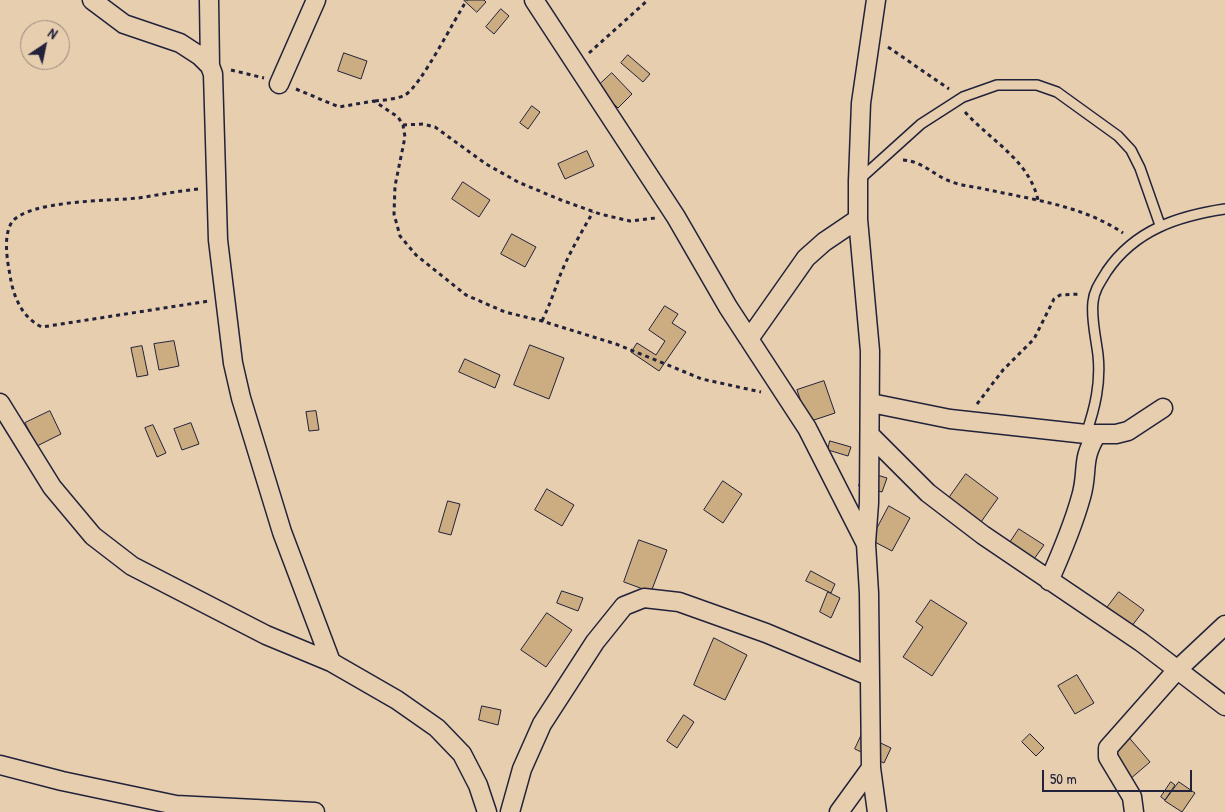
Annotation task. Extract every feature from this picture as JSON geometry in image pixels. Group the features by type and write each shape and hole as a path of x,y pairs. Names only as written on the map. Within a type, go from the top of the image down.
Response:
{"street":[{"path":"92,0 124,24 180,43 210,66"},
{"path":"209,0 210,66 215,97 218,240 233,363 241,398 282,532 331,662"},
{"path":"279,84 316,0"},
{"path":"534,0 676,217 749,339 807,428 866,544"},
{"path":"877,1 861,103 858,181 858,218 870,351 871,436 866,544 869,593 871,768 877,812"},
{"path":"749,339 806,258 824,242 858,218"},
{"path":"0,403 52,487 93,536 132,566 205,606 266,635 331,662 397,700 437,728 462,754 478,786 487,812"},
{"path":"871,403 962,420 1091,434 1128,432 1164,408"},
{"path":"1049,581 1081,497 1085,481 1084,460 1091,434"},
{"path":"871,436 928,494 1049,581 1141,642 1225,706"},
{"path":"510,812 522,769 542,724 594,642 624,606 644,598 679,602 766,633 869,676"},
{"path":"1134,812 1132,797 1108,757 1108,748 1177,670 1225,625"},
{"path":"0,765 171,808 315,812"},
{"path":"839,812 871,768"}],"lane":[{"path":"858,181 880,159 921,124 959,100 1007,83 1037,85 1057,92 1118,136 1131,150 1140,168 1160,225"},
{"path":"1091,434 1099,381 1093,306 1096,292 1111,265 1134,241 1160,225 1192,214 1225,209"}],"path":[{"path":"210,66 258,76 339,107 392,99 410,91 467,0"},
{"path":"576,63 603,44 648,0"},
{"path":"872,35 959,100 982,131 1027,172 1034,185 1038,200"},
{"path":"374,101 398,118 403,125 405,137 395,186 394,214 400,236 416,255 466,295 505,312 542,321 616,344 702,379 743,390 786,396"},
{"path":"403,125 423,124 436,127 486,164 518,182 593,212 630,221 676,217"},
{"path":"880,159 910,160 950,181 1060,204 1096,219 1134,241"},
{"path":"216,188 54,204 21,215 8,230 8,262 12,287 21,309 33,323 42,327 225,299"},
{"path":"542,321 553,300 559,278 571,252 593,212"},
{"path":"962,420 983,398 1008,365 1034,339 1054,299 1060,295 1096,292"}],"building":[{"path":"464,0 484,0 486,2 477,12"},
{"path":"501,9 509,16 494,34 486,27"},
{"path":"344,53 367,61 361,79 338,71"},
{"path":"628,55 650,74 643,82 621,63"},
{"path":"612,73 632,94 618,108 597,87"},
{"path":"532,106 540,112 528,129 520,123"},
{"path":"587,151 594,166 565,179 558,164"},
{"path":"463,182 490,200 479,217 452,199"},
{"path":"512,234 536,247 525,267 501,254"},
{"path":"665,306 678,314 672,323 686,332 659,371 631,352 637,343 656,355 665,341 649,330"},
{"path":"174,341 179,366 159,370 154,344"},
{"path":"530,345 564,358 549,399 514,385"},
{"path":"142,346 148,375 137,377 131,348"},
{"path":"465,359 500,375 495,388 459,372"},
{"path":"824,381 835,413 808,422 797,390"},
{"path":"50,411 61,434 37,446 25,423"},
{"path":"316,411 319,430 309,431 306,412"},
{"path":"191,423 199,444 182,450 174,429"},
{"path":"153,425 166,453 157,457 145,428"},
{"path":"830,441 851,447 848,456 828,450"},
{"path":"864,471 887,478 882,492 859,486"},
{"path":"966,474 998,498 981,522 949,498"},
{"path":"723,481 742,494 723,523 704,510"},
{"path":"547,489 574,505 562,526 535,510"},
{"path":"448,501 460,504 451,535 439,532"},
{"path":"889,506 910,518 892,551 871,540"},
{"path":"1019,529 1044,545 1029,566 1005,550"},
{"path":"639,540 667,550 651,592 624,582"},
{"path":"811,571 835,584 831,593 806,581"},
{"path":"562,591 583,598 578,611 557,603"},
{"path":"828,592 840,598 831,618 820,612"},
{"path":"1119,592 1144,610 1128,631 1103,613"},
{"path":"931,600 967,623 932,676 903,657 923,627 916,622"},
{"path":"547,613 572,630 546,667 521,650"},
{"path":"714,638 747,655 725,700 694,685"},
{"path":"1077,675 1094,703 1075,714 1058,686"},
{"path":"482,706 501,710 498,725 479,720"},
{"path":"684,715 694,722 677,748 667,741"},
{"path":"862,734 891,748 884,763 855,749"},
{"path":"1030,734 1044,748 1036,756 1022,742"},
{"path":"1126,734 1150,762 1129,780 1105,752"},
{"path":"1171,782 1175,785 1165,800 1161,797"},
{"path":"1179,782 1195,793 1182,812 1165,801"}]}
